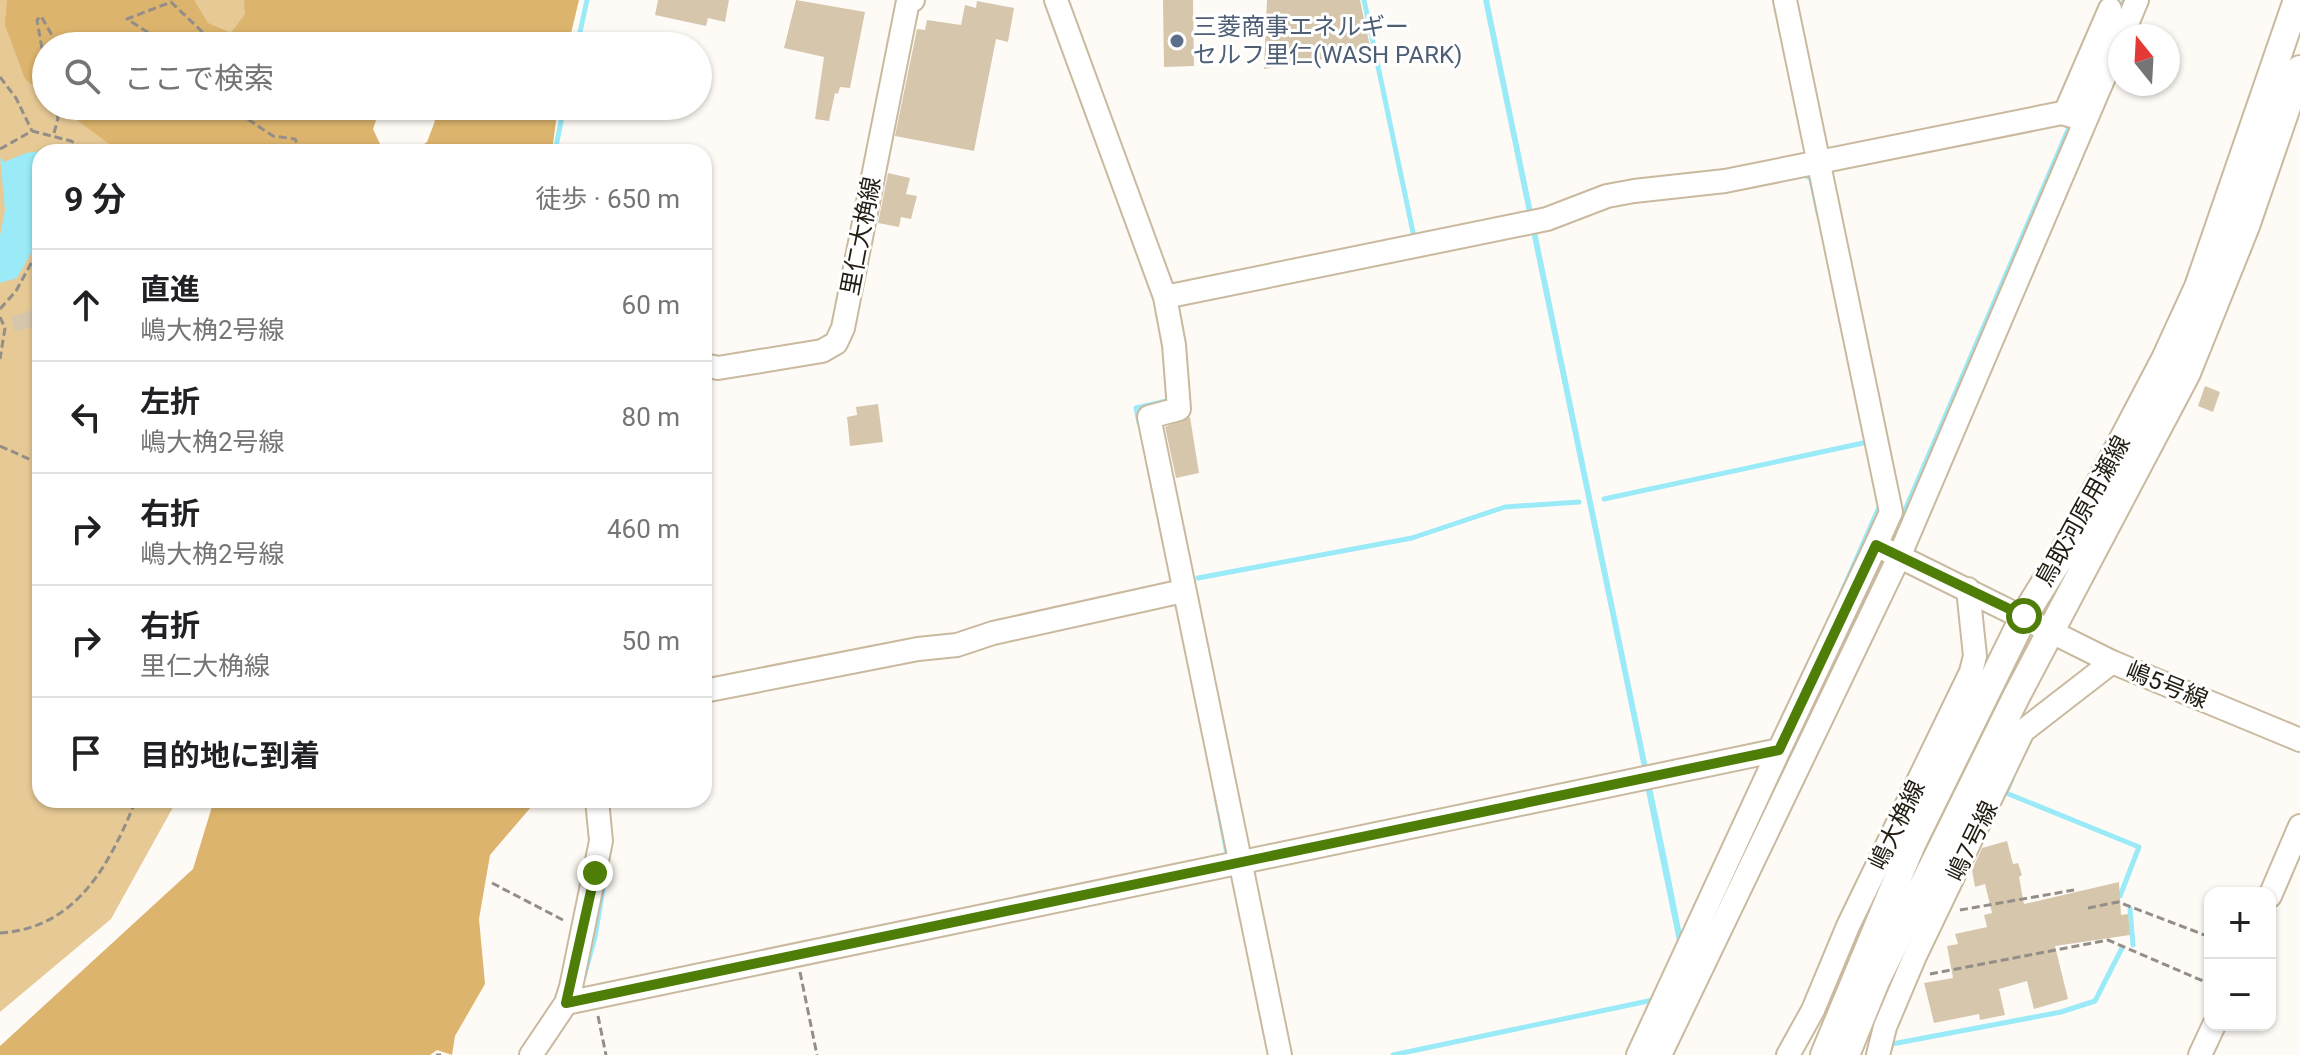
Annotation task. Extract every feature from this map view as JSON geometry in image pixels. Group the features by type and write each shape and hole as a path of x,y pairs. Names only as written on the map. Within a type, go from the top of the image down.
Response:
{"main road":[{"path":"2286,35 2290,0"},
{"name":"鳥取河原用瀬線","path":"1846,1055 1876,981 2037,624 2062,555 2165,359 2198,287 2297,0"},
{"name":"鳥取河原用瀬線","path":"1824,1055 1912,844 2037,624 2118,510 2187,373 2296,103 2300,69"}],"street":[{"name":"里仁大桷線","path":"712,367 822,351 836,343 845,317 908,1 913,0"},
{"path":"1056,0 1165,297 1174,345 1179,409 1149,417 1280,1055"},
{"path":"1638,1055 1891,512 1785,0"},
{"path":"2127,24 2137,0"},
{"path":"1660,1055 1899,557 2075,116 2110,9"},
{"path":"1165,297 1547,219 1607,196 1725,181 2075,116 2108,60"},
{"name":"嶋5号線","path":"1876,545 2112,662 2300,740"},
{"name":"嶋大桷線","path":"1788,1055 1813,1010 1848,926 1971,672 1975,656 1968,589"},
{"path":"712,689 918,649 957,645 993,633 1183,591"},
{"name":"嶋7号線","path":"1878,1055 1885,1027 2023,731 2112,662"},
{"path":"566,1003 1779,750"},
{"path":"531,1055 566,1003 601,841 598,808"},
{"path":"2274,887 2300,826"},
{"path":"2200,1055 2211,1031"}],"path":[{"path":"147,32 127,19 171,2 202,32"},
{"path":"39,32 37,20 41,16 50,32"},
{"path":"0,77 16,98 32,131"},
{"path":"54,135 58,120"},
{"path":"249,120 273,136 295,139 298,144"},
{"path":"0,149 32,131 54,135 73,144"},
{"path":"0,309 16,291 32,262"},
{"path":"0,317 5,328 0,359"},
{"path":"0,446 32,460"},
{"path":"0,933 21,930 54,916 83,894 106,868 132,808"},
{"path":"492,883 583,932"},
{"path":"1936,914 2074,890"},
{"path":"2088,908 2118,902 2204,935"},
{"path":"1907,978 2108,940 2204,981"},
{"path":"797,955 817,1055"},
{"path":"595,997 606,1055"}],"shaded area":[{"path":"0,0 326,0 311,32 32,32 32,120 271,120 260,144 32,144 32,808 173,808 111,919 0,1012"},
{"path":"7,0 194,0 208,23 229,32 32,32 32,85 25,79 5,25"},
{"path":"244,0 579,0 571,32 232,32 245,14"},
{"path":"77,120 376,120 373,129 380,144 109,144"},
{"path":"556,120 553,144 424,144 435,121"},
{"path":"212,808 530,808 490,855 479,919 485,984 455,1036 452,1055 437,1050 430,1055 0,1055 0,1046 193,869"}],"water":[{"path":"1483,0 1489,0 1670,874 1683,940 1678,946 1646,791 1620,794 1646,787"},
{"path":"2121,0 2129,0 2119,24 2111,24"},
{"path":"2108,30 2108,49 1895,544 1658,1055 1721,893 1889,541"},
{"path":"32,152 32,251 17,278 0,283 0,236 5,210 0,157 4,162"}],"building":[{"path":"658,0 729,0 725,22 708,18 706,26 655,15"},
{"path":"796,0 865,12 850,88 840,87 838,94 835,93 829,121 815,119 824,57 784,48"},
{"path":"1163,0 1193,0 1194,66 1164,67"},
{"path":"1267,0 1360,0 1371,51 1264,69"},
{"path":"977,1 1014,8 1008,42 996,39 974,151 895,136 917,29 925,30 927,20 961,25 965,5 976,8"},
{"path":"888,173 910,178 906,194 917,196 911,219 901,217 899,227 878,223"},
{"path":"32,310 32,327 15,332 11,317"},
{"path":"2205,386 2220,392 2213,412 2198,406"},
{"path":"878,404 883,442 850,446 847,417 857,415 856,407"},
{"path":"1190,417 1199,473 1176,478 1165,427"},
{"path":"2007,841 2013,864 2018,863 2022,875 2019,877 2024,904 2119,882 2121,915 2128,914 2130,935 2055,946 2068,999 2034,1009 2027,981 1999,989 2005,1015 1980,1020 1979,1014 1934,1023 1924,983 1953,978 1947,946 1958,944 1955,934 1987,927 1984,915 1992,913 1985,884 1975,887 1972,870 1982,848"}],"waterway":[{"path":"580,32 587,0"},
{"path":"1364,0 1414,237"},
{"path":"557,144 561,120"},
{"path":"1802,173 1811,179 1818,213"},
{"path":"1139,423 1136,408 1171,400"},
{"path":"1604,499 1863,443"},
{"path":"1198,578 1412,538 1505,507 1579,502"},
{"path":"1841,594 1880,505"},
{"path":"2012,779 2006,793 2139,847 2120,896"},
{"path":"1216,796 1227,854"},
{"path":"584,977 595,937 605,877"},
{"path":"2130,909 2133,945"},
{"path":"1890,1050 1892,1044 2061,1012 2095,1001 2122,948"},
{"path":"1393,1055 1653,1000"}],"place":[{"name":"三菱商事エネルギー セルフ里仁(WASH PARK)","path":"1177,41"}],"route":[{"path":"595,873 577,965 566,1003 1779,750 1876,545 2024,616"}]}
